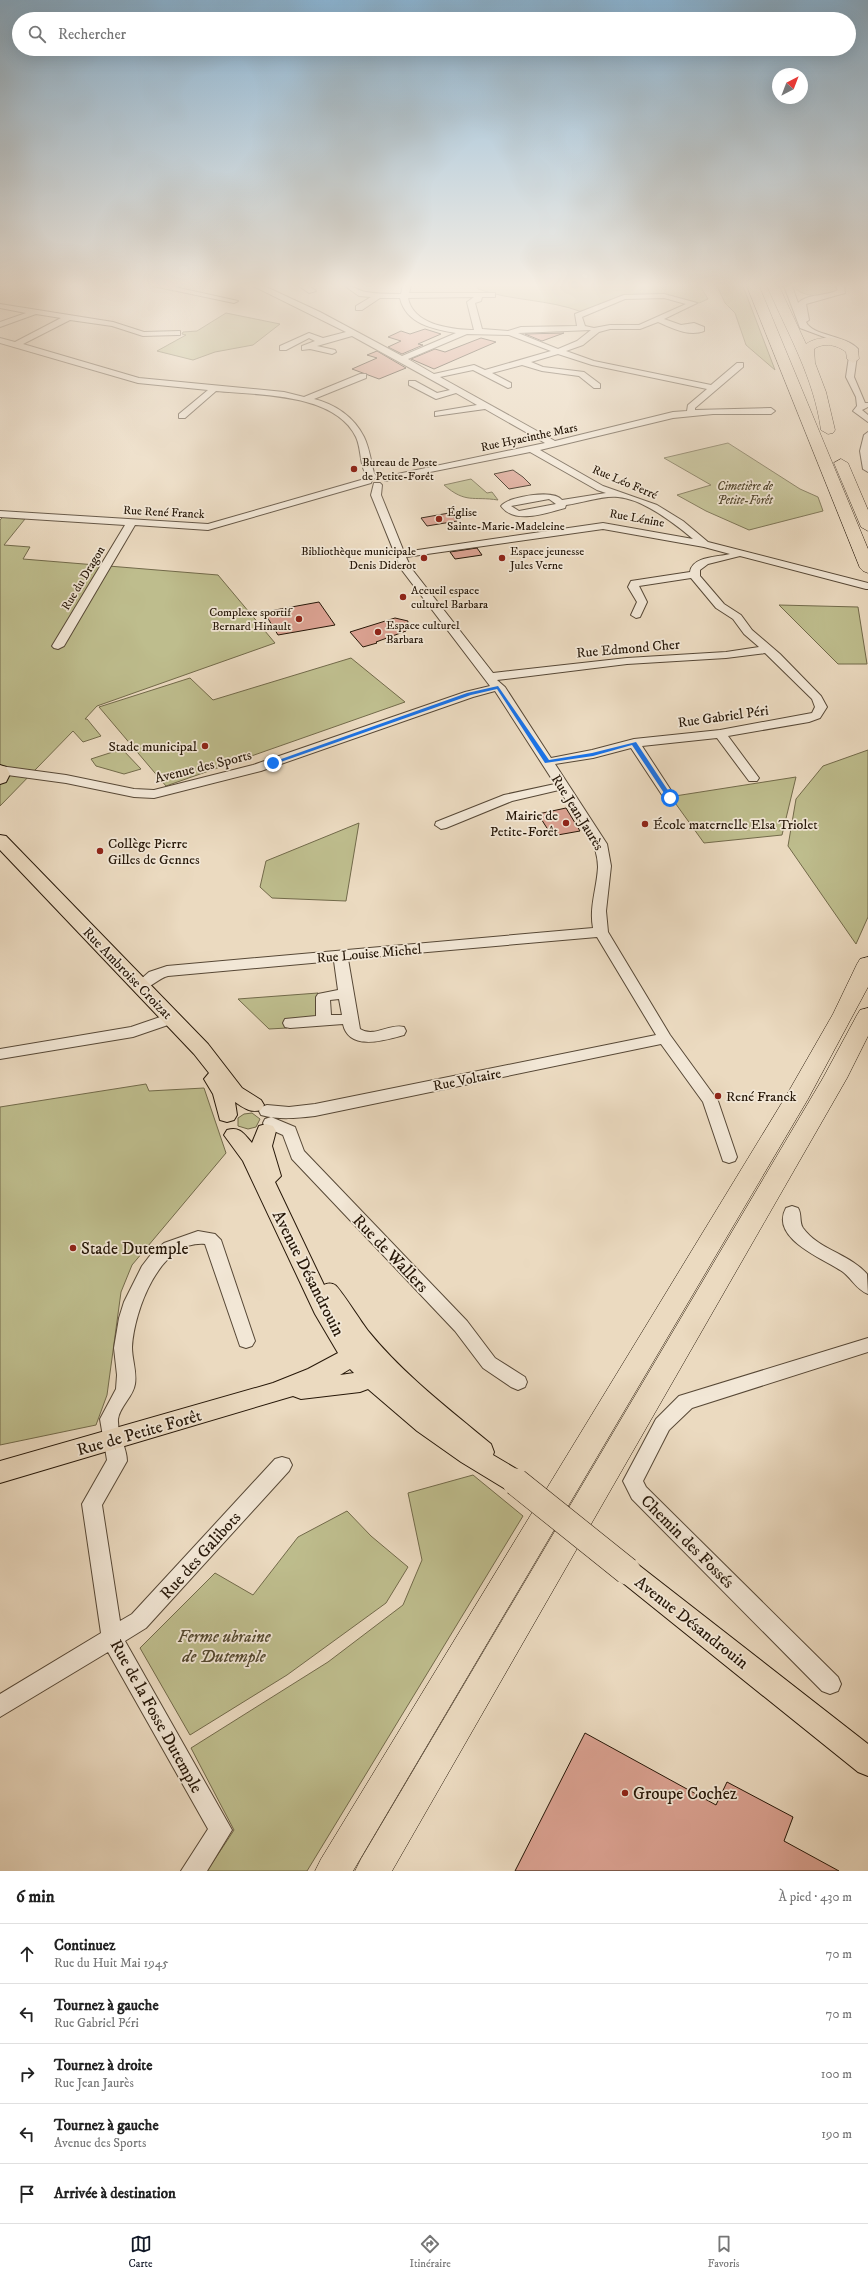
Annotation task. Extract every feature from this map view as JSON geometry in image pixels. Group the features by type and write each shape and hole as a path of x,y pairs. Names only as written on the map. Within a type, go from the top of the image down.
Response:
{"highway":[{"path":"789,373 868,568"},
{"path":"801,373 832,440 868,527"},
{"path":"813,373 826,414 832,440"},
{"path":"333,1871 787,1115 837,1027 868,964"},
{"path":"373,1871 805,1129 868,1015"},
{"path":"805,1129 844,1084 868,1046"}],"main road":[{"path":"0,770 2,774 0,779"},
{"name":"Rue Ambroise Croizat","path":"0,840 201,1049 235,1093 264,1118"},
{"name":"Rue Ambroise Croizat","path":"0,851 197,1056 215,1080 223,1094 230,1125"},
{"path":"239,1107 264,1118 248,1138 230,1125 239,1107"},
{"name":"Avenue Désandrouin","path":"264,1118 262,1142 266,1164 307,1252 337,1309 370,1363"},
{"name":"Avenue Désandrouin","path":"230,1125 252,1157 325,1312 370,1363 420,1401 516,1482 627,1571 868,1762"},
{"name":"Rue de Petite Forêt","path":"0,1472 278,1392 352,1384 370,1363"}],"street":[{"name":"Rue Jean Jaurès","path":"115,373 138,380 215,387 307,399 335,409 345,417 361,440 376,495 410,576 418,584 495,682 585,820 603,852 604,878 598,921 601,932 666,1038 712,1106 729,1157"},
{"path":"429,373 553,444"},
{"path":"434,376 445,373"},
{"path":"488,373 508,384"},
{"path":"580,373 598,386"},
{"path":"642,373 713,388"},
{"path":"691,412 691,407 730,373"},
{"path":"851,373 850,377 864,405 857,412 867,419"},
{"path":"859,373 859,377 868,394"},
{"path":"307,399 363,376"},
{"path":"412,383 436,396 458,390"},
{"path":"182,416 207,396 215,387"},
{"path":"438,414 488,406"},
{"path":"464,411 475,419"},
{"name":"Rue Hyacinthe Mars","path":"372,481 386,483 388,479 553,444 691,412 771,411"},
{"path":"868,436 864,454 868,469"},
{"name":"Rue Léo Ferré","path":"532,448 600,488 635,499 662,512 683,526 705,544"},
{"name":"Rue René Franck","path":"0,514 212,527 372,481"},
{"path":"561,504 617,494"},
{"path":"547,496 556,498 561,504 562,506 559,508 521,514 512,512 506,505 510,502 547,496"},
{"name":"Rue du Dragon","path":"58,646 131,523"},
{"name":"Rue Lénine","path":"401,555 596,526 705,544 866,586"},
{"path":"694,574 696,567 701,564 732,557 739,553"},
{"path":"636,615 642,602 633,589 635,583 694,574"},
{"path":"694,574 720,606 737,617 748,632 768,649"},
{"name":"Rue Edmond Cher","path":"495,682 627,661 726,655 768,649"},
{"name":"Rue Gabriel Péri","path":"547,762 593,754 634,743 720,734 805,719 820,711 821,707 819,700 768,649"},
{"name":"Avenue des Sports","path":"0,770 134,793 150,794 164,792 257,768 469,694 495,682"},
{"path":"720,734 753,778"},
{"path":"634,743 670,798"},
{"path":"0,783 52,778"},
{"path":"442,825 504,799 562,786"},
{"name":"Rue Louise Michel","path":"140,986 154,975 167,971 601,932"},
{"path":"340,955 352,1030 359,1036 368,1037 399,1031"},
{"path":"324,1020 323,996 346,992"},
{"path":"290,1023 350,1019"},
{"path":"0,1054 133,1032 163,1021"},
{"name":"Rue Voltaire","path":"264,1118 315,1110 666,1038"},
{"name":"Rue de Wallers","path":"264,1118 286,1127 291,1132 298,1155 461,1326 489,1363 518,1382"},
{"path":"792,1212 791,1216 794,1226 806,1242 847,1266 867,1286"},
{"name":"Rue de la Fosse Dutemple","path":"193,1871 221,1830 112,1639 92,1504 117,1460 109,1420 112,1410 126,1384 123,1348 129,1310 138,1290 150,1270 172,1247 202,1237 207,1237 213,1242 246,1341"},
{"name":"Chemin des Fossés","path":"830,1684 639,1493 633,1481 636,1472 663,1426 673,1412 686,1402 868,1345"},
{"name":"Rue des Galibots","path":"0,1706 133,1626 145,1616 282,1465"}],"green space":[{"name":"Cimetière de Petite-Forêt","path":"728,443 800,489 818,497 823,511 749,530 706,511 677,495 711,485 664,458"},
{"path":"471,479 487,493 492,492 498,500 464,497 458,495 444,485"},
{"path":"3,517 25,519 4,545 30,547 23,559 218,575 275,643 97,706 85,719 87,719 101,736 83,742 73,731 0,806 0,520"},
{"path":"779,605 858,607 867,664 838,664"},
{"name":"Stade municipal","path":"351,658 405,702 166,786 99,707 190,678 213,700"},
{"path":"122,749 141,769 124,774 96,766 91,759"},
{"path":"868,750 868,917 856,944 788,846 796,799 823,766"},
{"path":"796,777 782,835 704,843 673,800 675,796"},
{"path":"359,823 346,901 272,898 260,887 266,861"},
{"path":"318,993 321,1014 318,1016 286,1022 287,1028 269,1029 238,999"},
{"name":"Stade Dutemple","path":"146,1084 149,1091 204,1088 226,1153 132,1265 121,1292 107,1395 96,1425 0,1445 0,1107"},
{"path":"252,1113 260,1119 256,1127 248,1129 238,1126 238,1118 244,1114"},
{"path":"473,1475 523,1516 307,1871 207,1871 234,1830 191,1748 328,1662 403,1605 422,1560 408,1493"},
{"name":"Ferme ubraine de Dutemple","path":"347,1511 371,1536 408,1567 386,1603 287,1675 190,1735 140,1648 215,1573 253,1595 298,1537"}],"building":[{"path":"364,373 393,373 379,379"},
{"path":"513,470 531,485 509,489 494,474"},
{"name":"Église Sainte-Marie-Madeleine","path":"449,513 457,521 427,526 421,518"},
{"path":"477,548 482,555 455,559 450,552"},
{"name":"Complexe sportif Bernard Hinault","path":"319,602 335,625 278,635 264,612"},
{"name":"Espace culturel Barbara","path":"395,618 408,621 406,631 376,642 377,643 363,647 350,632"},
{"name":"Mairie de Petite-Forêt","path":"566,808 580,831 552,836 538,814"},
{"name":"Groupe Cochez","path":"585,1733 716,1805 727,1782 793,1817 784,1841 839,1871 515,1871"}],"place":[{"name":"Bureau de Poste de Petite-Forêt","path":"354,469"},
{"name":"Église Sainte-Marie-Madeleine","path":"439,519"},
{"name":"Bibliothèque municipale Denis Diderot","path":"424,558"},
{"name":"Espace jeunesse Jules Verne","path":"502,558"},
{"name":"Accueil espace culturel Barbara","path":"403,597"},
{"name":"Complexe sportif Bernard Hinault","path":"299,619"},
{"name":"Espace culturel Barbara","path":"378,632"},
{"name":"Stade municipal","path":"205,746"},
{"name":"Mairie de Petite-Forêt","path":"566,823"},
{"name":"École maternelle Elsa Triolet","path":"645,824"},
{"name":"Collège Pierre Gilles de Gennes","path":"100,851"},
{"name":"René Franck","path":"718,1096"},
{"name":"Stade Dutemple","path":"73,1248"},
{"name":"Groupe Cochez","path":"625,1793"}],"route":[{"path":"273,763 469,694 498,688 518,715 547,762 593,754 618,746 634,743 670,798"}]}
